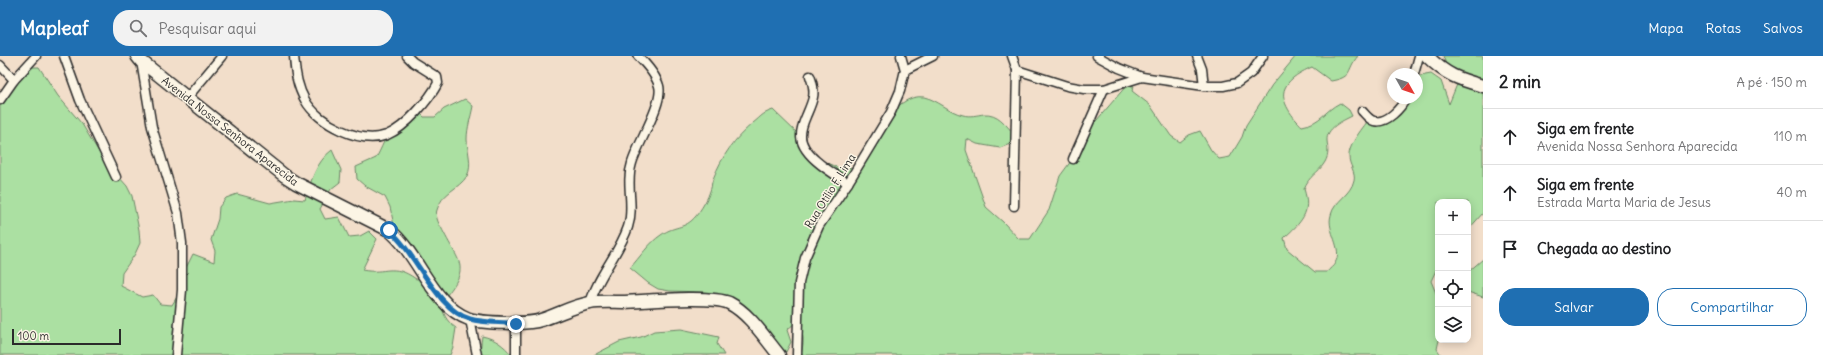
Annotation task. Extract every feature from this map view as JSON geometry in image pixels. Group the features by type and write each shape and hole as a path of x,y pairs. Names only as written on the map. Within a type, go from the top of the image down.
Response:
{"street":[{"path":"0,98 36,56"},
{"path":"64,56 80,100 116,177"},
{"path":"186,99 222,56"},
{"path":"294,56 295,77 305,101 323,119 343,131 355,136 372,137 386,135 398,128 419,109 438,83 437,77 413,62 407,56"},
{"path":"590,303 594,291 617,253 629,226 631,207 629,176 632,163 660,95 660,86 638,56"},
{"path":"901,56 905,70 933,56"},
{"path":"1012,56 1017,70 1014,206"},
{"path":"1097,56 1119,68 1142,77 1204,86 1222,86 1237,83 1251,73 1263,56"},
{"path":"1197,56 1202,69 1204,86"},
{"path":"1416,68 1419,56"},
{"path":"1427,56 1439,68 1454,78 1483,86"},
{"path":"139,59 152,127 178,213 181,236 182,290 176,355"},
{"name":"Avenida Nossa Senhora Aparecida","path":"139,59 186,99 296,183 389,230 400,239 445,304 470,319"},
{"path":"0,65 14,80"},
{"name":"Rua Otílio F. Lima","path":"797,355 799,283 805,258 819,226 848,183 891,112 900,91 905,70"},
{"path":"1017,70 1067,86 1084,89 1104,89 1142,77"},
{"path":"810,76 815,92 802,126 800,136 802,144 827,170 848,183"},
{"path":"1073,159 1104,89"},
{"path":"1362,111 1370,119 1382,121 1391,116 1401,104"},
{"path":"477,355 470,319 516,324 539,321 590,303 686,299 716,300 726,302 736,308 754,324 779,355"},
{"path":"516,324 516,355"}],"green space":[{"path":"1296,56 1358,56 1349,72 1343,77 1331,81 1312,67 1293,78 1287,84 1284,93 1284,98 1288,109 1302,126 1318,120 1340,103 1349,110 1352,116 1335,126 1329,132 1327,136 1327,157 1322,166 1308,181 1304,189 1307,205 1306,211 1300,222 1284,238 1287,249 1315,272 1327,272 1337,258 1336,246 1330,221 1331,215 1335,206 1350,190 1354,180 1353,171 1349,160 1349,152 1361,130 1371,117 1394,115 1399,104 1423,104 1423,75 1431,74 1441,81 1449,104 1458,82 1455,72 1446,64 1443,56 1483,56 1483,213 1471,227 1471,199 1435,199 1435,272 1431,281 1435,291 1435,343 1438,343 1437,349 1441,355 801,355 803,338 796,322 787,330 791,342 786,352 716,299 704,292 670,291 658,289 630,268 657,238 671,229 685,225 694,218 707,199 711,190 712,180 729,148 753,123 764,114 773,110 798,134 803,145 820,160 841,169 852,167 892,112 902,103 913,98 924,97 963,115 971,116 989,114 997,117 1013,133 1010,144 1000,148 977,144 967,139 966,150 986,207 1019,239 1030,239 1049,210 1060,176 1074,157 1083,150 1085,138 1090,128 1127,85 1134,86 1132,91 1150,105 1171,136 1180,142 1189,135 1200,131 1211,150 1219,159 1230,157 1242,137 1246,125 1272,85"},
{"path":"32,67 39,67 58,96 82,124 103,159 127,186 132,196 140,243 135,254 122,273 121,286 142,297 153,295 160,304 172,305 178,295 183,274 193,254 214,262 215,251 211,240 218,219 219,207 226,198 237,194 270,203 294,199 305,200 318,166 326,155 332,150 341,170 340,182 331,189 320,209 325,219 339,217 349,237 360,236 369,231 377,239 362,270 395,270 408,274 416,279 427,277 395,230 390,207 385,197 365,186 357,179 356,167 376,158 389,134 406,129 420,113 424,117 435,117 444,109 465,99 473,106 467,135 470,163 469,172 460,184 442,199 436,212 439,223 460,265 460,272 457,280 441,302 446,317 456,328 450,355 0,355 0,97 12,82"},
{"path":"1483,259 1483,297 1471,293 1471,269"},
{"path":"681,329 719,337 717,344 724,355 594,355 619,342 641,337 654,331"},
{"path":"482,336 499,343 512,355 482,355 480,352"}],"route":[{"path":"389,230 400,239 445,304 457,313 470,319 516,324"}]}
